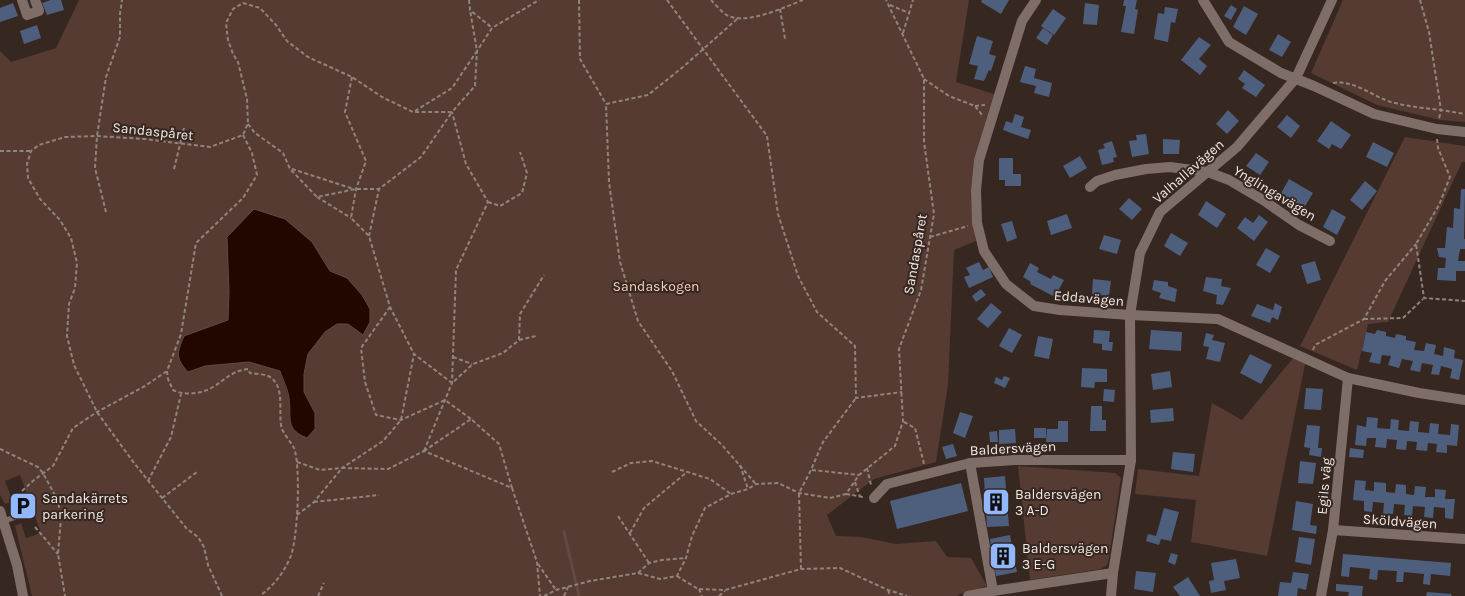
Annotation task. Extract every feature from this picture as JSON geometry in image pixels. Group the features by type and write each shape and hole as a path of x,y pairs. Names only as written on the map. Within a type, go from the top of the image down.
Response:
{"street":[{"path":"22,0 27,15 39,11 35,0"},
{"name":"Eddavägen","path":"1036,0 1022,22 979,160 976,190 977,222 984,251 1006,284 1034,306 1060,310 1130,315 1218,319 1348,378 1419,393 1465,400"},
{"path":"1203,0 1229,42 1281,73 1374,114 1437,129 1465,132"},
{"name":"Valhallavägen","path":"1111,596 1131,460 1130,315 1140,252 1160,212 1237,147 1296,78 1332,0"},
{"name":"Ynglingavägen","path":"1090,187 1097,181 1115,175 1146,169 1170,167 1208,172 1229,180 1263,200 1299,225 1330,241"},
{"name":"Egils väg","path":"1322,596 1333,530 1348,378"},
{"name":"Baldersvägen","path":"874,498 886,484 970,463 1015,460 1131,460"},
{"path":"970,463 993,591"},
{"path":"2,516 17,565 23,596"},
{"name":"Sköldvägen","path":"1333,530 1465,539"},
{"path":"968,596 1113,573"}],"lane":[{"path":"2,516 30,512"}],"path":[{"path":"106,212 95,168 97,136 106,77 120,37 122,0"},
{"path":"368,236 379,190 420,157 452,112 475,86 478,51 469,0"},
{"path":"413,112 452,88 492,28 539,0"},
{"path":"579,0 580,59 606,104 608,182 620,262 638,321 672,371 696,420 740,464 756,484"},
{"path":"667,0 767,136 778,214 798,276 817,312 855,346 856,398 823,442 812,470 799,492 801,569"},
{"path":"711,0 726,14 737,19"},
{"path":"606,104 648,95 737,19 761,15 803,0"},
{"name":"Sandaspåret","path":"846,494 859,475 894,446 903,421 899,349 921,290 934,214 924,142 924,79 886,0"},
{"path":"903,33 912,0"},
{"path":"1420,0 1429,32 1441,110"},
{"path":"260,596 284,572 292,555 297,516 297,462 294,449 282,428 280,395 276,382 268,376 250,373 248,369 239,370 225,377 212,387 196,393 181,394 173,390 168,379 167,370 180,334 196,243 243,198 257,175 252,153 243,135 248,123 247,99 238,62 232,54 228,40 226,23 232,9 242,1 260,8 276,25 287,41 308,57 352,77 382,97 413,112 452,112"},
{"path":"890,5 909,13"},
{"path":"780,9 785,40"},
{"path":"470,10 492,28"},
{"path":"351,218 356,190 366,161 345,112 352,77"},
{"path":"924,79 949,96 975,106 990,124"},
{"path":"1314,86 1339,82 1358,87 1394,103 1465,114"},
{"path":"452,112 466,164 488,202 500,206 522,193 527,173 520,152"},
{"path":"248,123 256,133 283,153 290,169 317,197 351,218 368,236 390,307 414,354 452,383"},
{"path":"174,169 184,128"},
{"path":"1364,319 1384,281 1416,244 1439,205 1450,177 1438,148 1437,129"},
{"name":"Sandaspåret","path":"31,150 39,145 65,137 97,136 210,147 243,135"},
{"path":"0,151 31,150 27,164 28,178 40,199 60,220 71,238 77,262 74,288 69,304 67,336 74,365 97,412 148,481 187,529 198,537 204,547 208,565 222,596"},
{"path":"290,169 356,190"},
{"path":"317,197 356,190 379,190"},
{"path":"424,451 452,383 456,270 488,202"},
{"path":"930,237 977,222"},
{"path":"1416,244 1424,298"},
{"path":"519,340 520,314 544,275"},
{"path":"1306,359 1315,345 1364,319 1403,318 1424,298 1465,301"},
{"path":"390,307 361,348 364,382 376,415 401,420"},
{"path":"452,383 473,364 503,353 519,340 536,336"},
{"path":"401,420 414,354"},
{"path":"453,357 473,364"},
{"path":"22,491 53,466 73,428 97,412 145,386 167,370"},
{"path":"856,398 902,392"},
{"path":"148,481 171,437 181,394"},
{"path":"297,516 314,502 342,468 383,441 401,420 445,400"},
{"path":"445,400 471,419 498,444 537,562 540,596"},
{"path":"297,462 320,470 342,468 388,469 424,451 471,419"},
{"path":"903,421 915,428 927,473"},
{"path":"0,449 38,467 58,501 61,518 58,554 65,596"},
{"path":"424,451 512,488"},
{"path":"612,472 631,463 652,461 710,478 731,494"},
{"path":"740,464 748,489"},
{"path":"677,576 705,508 731,494 748,489 756,484 778,483 799,492 830,498 846,494 874,498 867,468"},
{"path":"812,470 859,475"},
{"path":"630,533 644,508 688,471"},
{"path":"162,498 197,472"},
{"path":"855,481 860,497"},
{"path":"314,502 379,495"},
{"path":"618,516 649,563"},
{"path":"35,527 44,535 58,554"},
{"path":"638,573 649,563 686,558"},
{"path":"537,562 556,590"},
{"path":"698,589 726,590 801,569 840,568 888,590 907,596"},
{"path":"544,596 556,590 590,581 638,573 660,579 677,576 698,589 702,596"},
{"path":"318,596 324,583"},
{"path":"564,596 568,587"},
{"path":"719,596 726,590"},
{"path":"888,590 890,596"}],"green space":[{"name":"Sandaskogen","path":"79,0 969,0 956,82 994,94 974,159 971,189 972,219 976,241 954,250 948,385 936,462 874,479 827,515 836,536 861,537 896,544 936,541 947,557 971,558 987,586 957,596 32,596 15,526 21,523 26,538 41,533 20,475 5,481 13,502 5,504 0,495 0,51 11,62 56,48","holes":["312,242 330,271 347,278 348,324 337,324 325,331 308,354 304,374 304,392 315,413 290,422 289,398 280,371 249,362 205,366 188,372 184,336 228,320 229,292"]},
{"path":"1343,0 1465,0 1465,122 1440,120 1377,105 1311,73"},
{"path":"1405,137 1465,146 1465,162 1462,162 1388,322 1368,324 1357,370 1300,346"},
{"path":"1293,358 1305,364 1267,556 1191,542 1196,500 1135,494 1138,469 1199,476 1212,403 1242,420"},
{"path":"1018,466 1115,473 1121,478 1108,564 1101,569 1030,580"}],"shaded area":[{"path":"254,209 285,219 312,242 330,271 347,278 362,295 370,309 370,322 363,335 348,324 337,324 325,332 308,354 304,374 304,392 315,413 315,429 307,438 295,431 290,422 287,388 280,371 249,362 205,366 188,372 178,355 184,336 228,320 227,237"}],"building":[{"path":"51,0 61,0 64,10 47,15 42,3"},
{"path":"982,0 1009,0 1001,14 981,2"},
{"path":"1124,0 1137,0 1135,9 1138,10 1134,34 1121,32 1126,6 1123,6"},
{"path":"13,3 18,16 0,22 0,8"},
{"path":"1085,3 1099,5 1097,25 1083,24"},
{"path":"1231,5 1237,9 1231,20 1224,16"},
{"path":"1244,6 1258,14 1246,35 1233,27"},
{"path":"1165,7 1178,9 1175,23 1171,22 1168,42 1154,39 1158,13 1164,14"},
{"path":"1053,9 1066,18 1054,35 1041,26"},
{"path":"37,25 41,38 24,44 20,31"},
{"path":"1043,28 1053,35 1047,45 1036,38"},
{"path":"1278,34 1291,42 1282,57 1269,50"},
{"path":"977,36 993,41 989,54 996,56 991,71 989,70 984,81 974,79 978,66 969,64"},
{"path":"1199,37 1211,45 1199,59 1207,66 1200,75 1181,60"},
{"path":"1025,66 1036,69 1034,78 1052,83 1049,97 1034,93 1036,86 1020,82"},
{"path":"1244,70 1265,85 1256,97 1242,88 1245,84 1238,79"},
{"path":"1228,110 1239,121 1227,134 1216,124"},
{"path":"1015,114 1024,117 1021,127 1031,130 1028,139 1003,130 1006,121 1012,123"},
{"path":"1287,115 1300,126 1291,138 1277,127"},
{"path":"1331,121 1351,135 1341,149 1332,144 1329,149 1317,141"},
{"path":"1146,134 1149,154 1132,157 1129,141 1137,140 1136,135"},
{"path":"1163,139 1180,140 1179,154 1163,154"},
{"path":"1112,141 1117,157 1113,158 1114,162 1102,165 1098,150 1105,148 1103,144"},
{"path":"1373,142 1394,153 1387,167 1366,157"},
{"path":"1256,153 1269,162 1260,175 1246,166"},
{"path":"1080,156 1087,168 1070,178 1063,166"},
{"path":"999,158 1013,158 1013,174 1021,174 1021,186 1005,186 1005,180 999,180"},
{"path":"1289,179 1313,193 1304,208 1280,195"},
{"path":"1365,181 1377,191 1362,210 1350,200"},
{"path":"1461,189 1465,189 1465,249 1460,249 1458,261 1465,261 1465,271 1456,271 1456,281 1437,280 1438,268 1445,268 1446,258 1439,257 1437,248 1445,248 1447,227 1453,228 1454,208 1460,209"},
{"path":"1129,198 1142,209 1132,220 1119,209"},
{"path":"1206,201 1226,214 1217,228 1198,215"},
{"path":"1332,209 1346,217 1337,235 1323,227"},
{"path":"1067,214 1072,228 1051,235 1047,221"},
{"path":"1259,215 1268,222 1254,241 1237,228 1245,217 1253,223"},
{"path":"1012,221 1017,238 1007,242 1001,224"},
{"path":"1171,233 1188,243 1180,256 1164,246"},
{"path":"1104,235 1121,240 1117,254 1099,249"},
{"path":"1266,248 1280,256 1270,273 1256,265"},
{"path":"1315,261 1321,280 1307,284 1301,265"},
{"path":"979,262 983,270 989,267 993,277 969,288 964,277 970,275 966,268"},
{"path":"1030,263 1039,268 1037,272 1051,279 1053,275 1064,280 1055,297 1030,284 1031,282 1023,277"},
{"path":"1206,277 1222,279 1221,286 1231,288 1223,305 1216,304 1217,295 1203,291"},
{"path":"1093,279 1111,281 1109,296 1092,294"},
{"path":"1154,280 1168,282 1168,286 1177,289 1175,302 1159,298 1161,293 1152,290"},
{"path":"981,289 986,295 976,302 972,296"},
{"path":"991,303 1002,312 988,328 977,319"},
{"path":"1275,303 1282,307 1278,320 1272,317 1270,323 1251,316 1257,304 1273,310"},
{"path":"1009,328 1022,335 1012,353 999,346"},
{"path":"1094,330 1110,331 1109,342 1113,342 1112,351 1102,350 1102,344 1093,343"},
{"path":"1151,330 1182,332 1181,351 1149,349"},
{"path":"1377,330 1386,332 1386,336 1395,338 1396,334 1406,336 1406,340 1416,342 1414,350 1424,351 1426,343 1436,345 1434,354 1443,356 1444,347 1455,350 1454,358 1463,360 1459,380 1450,378 1452,369 1441,366 1439,375 1431,374 1433,365 1422,363 1420,372 1410,370 1413,361 1402,359 1399,368 1388,365 1391,356 1382,355 1380,364 1369,362 1372,353 1362,351 1366,332 1375,334"},
{"path":"1206,333 1214,335 1212,340 1225,343 1220,362 1206,359 1209,347 1203,346"},
{"path":"1038,336 1053,339 1049,359 1034,356"},
{"path":"1250,354 1272,365 1261,384 1240,373"},
{"path":"1082,368 1107,369 1107,382 1095,382 1094,388 1081,387"},
{"path":"1170,371 1172,387 1153,390 1151,374"},
{"path":"1004,376 1010,378 1005,388 994,383 996,377 1002,380"},
{"path":"1306,388 1323,389 1321,410 1304,409"},
{"path":"1104,389 1115,390 1114,402 1103,401"},
{"path":"1091,406 1102,406 1102,420 1106,420 1106,431 1090,431"},
{"path":"1173,408 1174,421 1151,423 1150,410"},
{"path":"960,412 973,416 965,438 953,433"},
{"path":"1367,417 1378,418 1377,428 1390,429 1391,419 1399,420 1398,430 1409,431 1410,421 1419,422 1418,432 1429,433 1430,423 1439,424 1438,434 1450,435 1451,424 1459,425 1457,446 1447,445 1447,453 1436,452 1437,444 1428,443 1427,451 1416,450 1417,442 1407,441 1406,450 1396,449 1397,440 1387,439 1386,448 1375,447 1376,438 1367,438 1366,446 1355,445 1357,425 1366,427"},
{"path":"1058,421 1068,421 1068,442 1046,442 1047,429 1058,429"},
{"path":"1307,425 1320,426 1318,448 1322,448 1321,457 1309,455 1310,448 1304,447"},
{"path":"1034,428 1046,428 1046,438 1034,438"},
{"path":"1015,429 1016,443 999,444 999,430"},
{"path":"997,431 998,442 990,442 989,432"},
{"path":"953,444 957,456 946,459 942,447"},
{"path":"1350,448 1364,450 1363,458 1349,457"},
{"path":"1173,452 1195,454 1193,472 1171,469"},
{"path":"1300,461 1316,463 1313,484 1298,483"},
{"name":"Baldersvägen 3 A-D","path":"1005,476 1009,526 987,527 984,478"},
{"path":"1355,480 1366,481 1365,490 1374,491 1374,482 1386,483 1386,492 1395,493 1396,484 1406,485 1406,494 1414,495 1415,486 1426,487 1425,497 1435,497 1435,489 1446,490 1445,499 1455,499 1453,519 1445,518 1445,508 1434,507 1433,518 1424,517 1425,507 1413,506 1412,516 1404,515 1405,505 1394,504 1393,514 1383,514 1384,503 1373,502 1372,512 1364,511 1364,501 1353,500"},
{"path":"961,483 968,511 897,529 890,501"},
{"path":"1296,501 1313,504 1310,525 1317,526 1316,534 1292,530"},
{"path":"1164,508 1179,512 1171,541 1161,539 1159,545 1146,541 1148,534 1156,536"},
{"name":"Baldersvägen 3 E-G","path":"1010,535 1017,572 996,576 990,539"},
{"path":"1299,537 1315,539 1311,565 1295,562"},
{"path":"1171,553 1178,555 1175,565 1168,562"},
{"path":"1343,554 1451,563 1450,576 1431,574 1430,585 1423,584 1424,574 1404,572 1403,582 1396,582 1397,571 1378,570 1377,580 1369,579 1370,569 1350,567 1349,577 1341,576"},
{"path":"1236,559 1240,578 1224,581 1226,590 1211,593 1209,581 1214,580 1211,563"},
{"path":"1136,571 1156,573 1153,592 1134,589"},
{"path":"1293,572 1309,574 1306,590 1298,588 1297,596 1278,596 1280,582 1291,583"},
{"path":"1188,577 1200,596 1180,596 1173,587"},
{"path":"1336,584 1363,586 1362,596 1348,596 1349,592 1336,591"},
{"path":"1427,592 1452,594 1451,596 1426,596"}],"waterway":[{"path":"564,532 579,596"}],"place":[{"name":"Baldersvägen 3 A-D","path":"996,502"},
{"name":"Sandakärrets parkering","path":"23,506"},
{"name":"Baldersvägen 3 E-G","path":"1003,556"}]}
